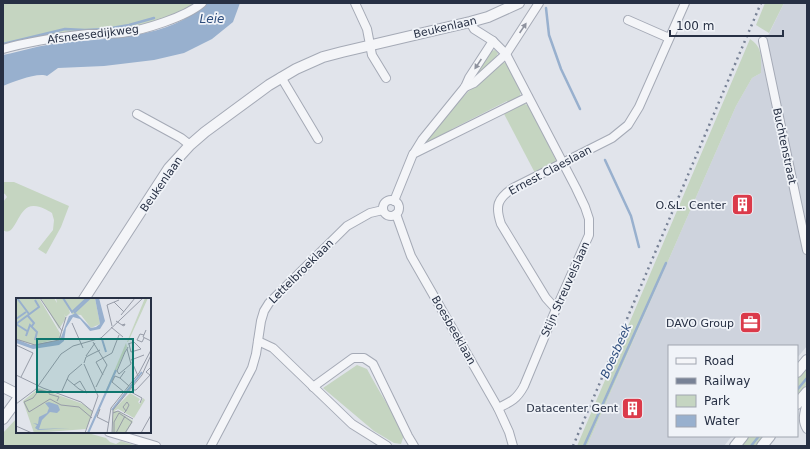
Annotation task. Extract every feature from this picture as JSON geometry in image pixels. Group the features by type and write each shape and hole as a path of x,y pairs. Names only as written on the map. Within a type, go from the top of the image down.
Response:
{"street":[{"name":"Afsneesedijkweg","path":"3,49 43,40 88,34 123,32 159,24 188,12 202,3"},
{"path":"355,3 366,29 372,55 386,78"},
{"name":"Beukenlaan","path":"85,298 169,168 190,145 221,120 281,77 323,57 470,22 488,17 519,3"},
{"path":"465,87 474,83 506,54 539,3"},
{"name":"Ernest Claeslaan","path":"556,309 546,298 501,224 498,215 500,199 513,188 612,138 628,125 639,107 685,3"},
{"path":"628,20 669,38"},
{"path":"470,22 474,30 493,41 506,54"},
{"path":"396,214 387,215 383,210 386,202 391,200 394,201 414,154 422,140 465,87 468,78 493,41"},
{"name":"Buchtenstraat","path":"763,41 807,250"},
{"name":"Stijn Streuvelslaan","path":"498,408 512,402 519,396 589,235 588,219 585,207 506,54"},
{"path":"281,77 318,139"},
{"path":"414,154 528,97"},
{"path":"137,114 181,138 190,145"},
{"name":"Boesbeeklaan","path":"394,201 398,207 396,214 410,256 498,408 509,432 513,446"},
{"name":"Lettelbroeklaan","path":"211,446 252,368 264,310 347,226 370,213 383,210"},
{"path":"258,341 273,348 352,424 387,446"},
{"path":"313,387 353,358 364,358 373,364 414,446"},
{"path":"798,371 807,360"},
{"path":"3,387 16,394"},
{"path":"798,403 807,392"},
{"path":"3,419 16,401"},
{"path":"807,401 803,417 804,425 807,429"},
{"path":"112,433 156,446"},
{"path":"735,446 742,437"},
{"path":"762,446 769,437"}],"shaded area":[{"path":"784,3 807,3 807,346 798,357 798,345 668,345 668,437 731,437 724,446 587,446 736,106 752,78 761,73 760,52"}],"green space":[{"path":"3,3 196,3 177,14 157,22 3,46"},
{"path":"765,3 784,3 769,33 756,25"},
{"path":"750,39 759,49 761,58 761,73 752,78 736,106 587,446 577,446"},
{"path":"495,50 498,53 495,60 473,80 471,79 491,51"},
{"path":"507,62 521,91 520,96 452,129 453,131 425,144 424,143 476,84 499,65"},
{"path":"523,103 529,106 556,160 556,162 535,173 503,112"},
{"path":"3,182 14,182 69,206 61,227 46,254 38,249 53,230 54,220 52,213 44,208 34,206 28,207 11,230 7,232 3,230 3,202 7,197 3,193"},
{"path":"807,364 807,384 798,395 798,375"},
{"path":"357,365 367,369 395,418 404,435 401,444 394,443 374,431 323,388"},
{"path":"16,419 16,433 88,433 106,438 110,442 116,444 121,441 137,446 3,446 3,433"},
{"path":"746,437 762,437 755,446 738,446"}],"water":[{"name":"Leie","path":"205,3 240,3 233,22 212,39 184,53 154,60 104,66 58,68 47,76 32,76 3,86 3,55 53,44 117,38 157,30 175,24 191,15"}],"waterway":[{"name":"Boesbeek","path":"546,8 549,35 561,69 580,109"},
{"path":"3,44 65,29 106,29 129,25 154,18"},
{"name":"Boesbeek","path":"605,160 631,216 639,247"},
{"name":"Boesbeek","path":"584,446 666,263"},
{"path":"798,389 807,378"},
{"path":"751,446 758,437"}],"railway":[{"path":"573,446 761,3"}],"place":[{"name":"O.&L. Center","path":"742,205"},
{"name":"DAVO Group","path":"750,323"},
{"name":"Datacenter Gent","path":"633,408"}]}
